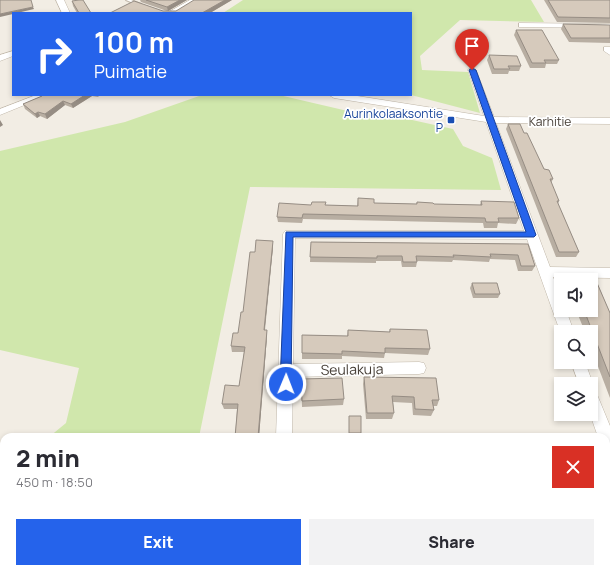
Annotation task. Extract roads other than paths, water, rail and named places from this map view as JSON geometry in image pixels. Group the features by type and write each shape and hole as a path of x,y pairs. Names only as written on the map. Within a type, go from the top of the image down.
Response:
{"street":[{"path":"60,0 66,12"},
{"path":"173,12 195,0"},
{"path":"522,25 610,26"},
{"path":"0,58 12,53"},
{"path":"472,70 564,325"},
{"path":"0,112 41,96"},
{"name":"Karhitie","path":"340,96 491,120 610,121"},
{"path":"284,433 289,234 532,235"},
{"path":"545,272 610,273"},
{"name":"Seulakuja","path":"286,370 419,368"},
{"path":"598,415 605,433"}],"lane":[{"path":"128,0 141,4"}],"place":[{"name":"Aurinkolaaksontie P","path":"451,120"}]}
